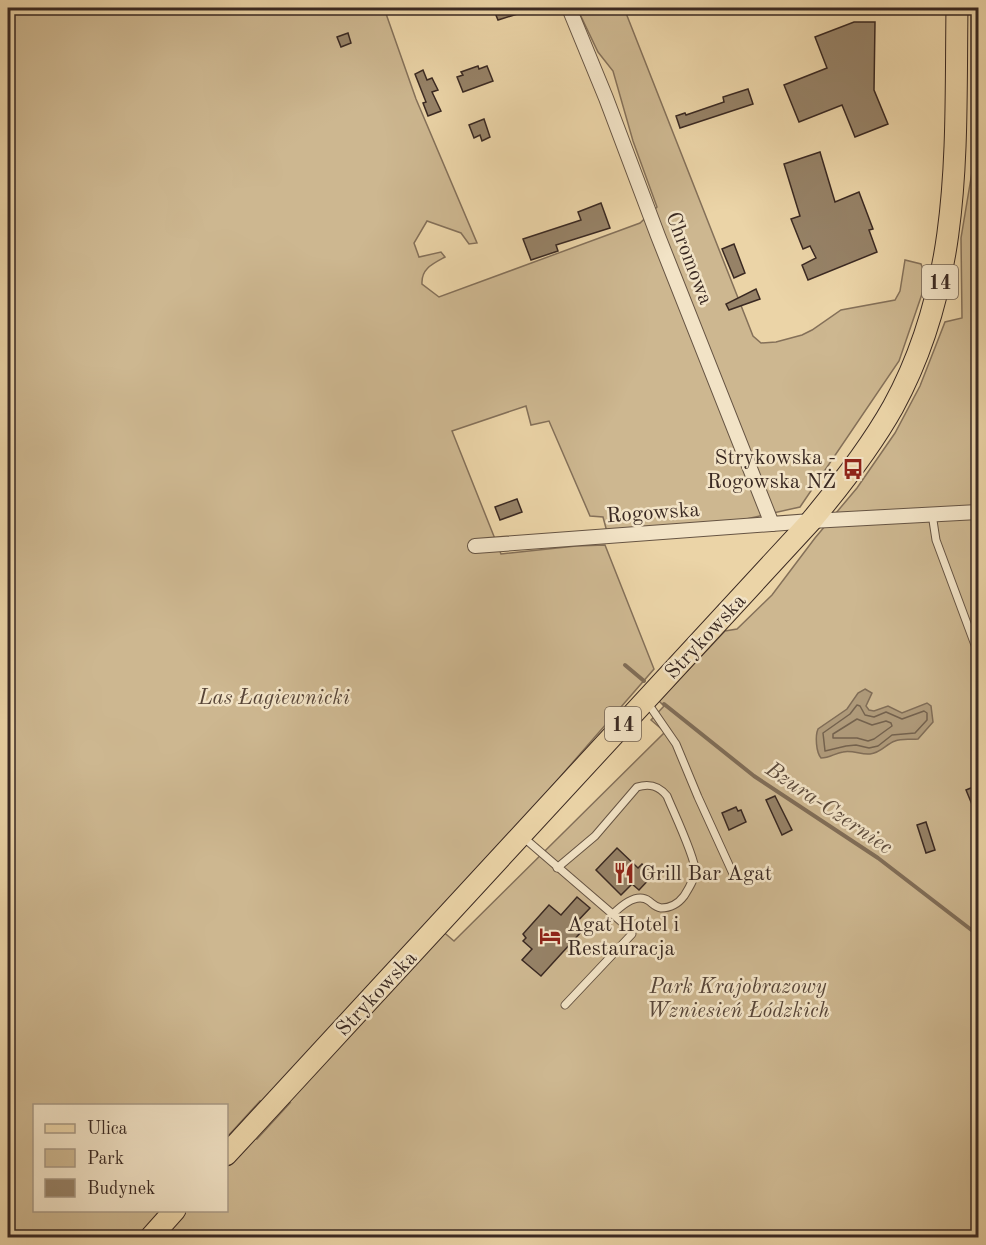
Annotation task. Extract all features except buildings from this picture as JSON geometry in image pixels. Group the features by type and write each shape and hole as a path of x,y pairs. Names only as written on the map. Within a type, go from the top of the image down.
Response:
{"main road":[{"name":"Strykowska","path":"228,1153 811,521 853,469 893,408 916,358 933,312 946,256 953,197 957,8"},
{"path":"150,1238 173,1212"}],"street":[{"name":"Chromowa","path":"569,8 772,524"},
{"name":"Rogowska","path":"475,546 811,521 978,512"}],"lane":[{"path":"932,513 936,540 978,653"},
{"path":"646,700 676,744 734,876"},
{"path":"557,868 595,836 637,787 653,785 661,789 667,796 694,867 693,879 686,893 676,904 659,908 648,900 636,899 627,902 613,914"},
{"path":"521,835 631,930 632,937 565,1005"}],"green space":[{"name":"Las Łagiewnicki","path":"8,8 384,8 416,99 477,243 469,244 461,233 427,221 414,243 419,257 441,252 445,257 428,268 422,279 422,284 439,297 640,223 657,207 633,141 613,71 598,52 577,8 624,8 753,336 761,343 776,342 802,335 841,310 895,300 900,291 905,260 921,264 924,272 923,291 899,361 800,507 742,520 607,532 603,517 590,516 549,421 531,425 526,406 452,431 501,554 605,545 654,669 433,923 454,941 665,732 651,720 664,706 659,701 725,631 737,629 772,595 857,488 895,433 920,386 945,322 962,318 961,238 972,172 974,8 978,8 978,1237 8,1237"}],"water":[{"path":"865,689 872,693 866,706 869,710 874,711 888,706 902,713 927,703 931,706 933,722 918,739 898,740 874,753 847,752 821,758 816,744 818,729 847,709 858,693"}],"waterway":[{"name":"Bzura-Czerniec","path":"625,665 644,681"},
{"name":"Bzura-Czerniec","path":"664,704 754,776 878,858 978,935"}],"place":[{"name":"Strykowska - Rogowska NŻ","path":"853,469"},
{"name":"Grill Bar Agat","path":"624,873"},
{"name":"Agat Hotel i Restauracja","path":"550,936"}],"park label":[{"name":"Park Krajobrazowy Wzniesień Łódzkich","path":"738,998"}]}
